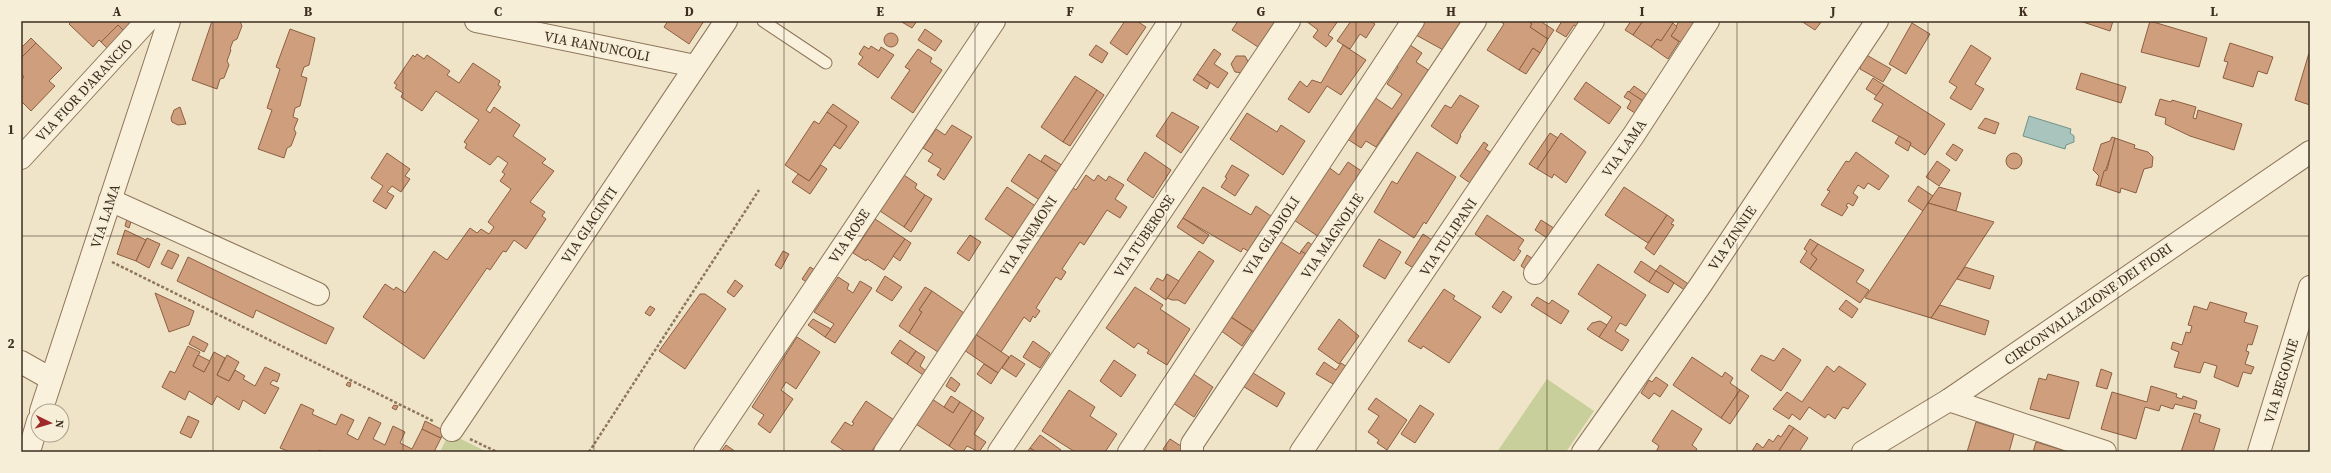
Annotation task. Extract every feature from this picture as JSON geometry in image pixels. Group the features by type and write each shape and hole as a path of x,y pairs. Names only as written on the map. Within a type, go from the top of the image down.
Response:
{"street":[{"name":"VIA FIOR D'ARANCIO","path":"21,158 147,21"},
{"name":"VIA LAMA","path":"44,403 169,21"},
{"name":"VIA RANUNCOLI","path":"476,21 695,66"},
{"name":"VIA GIACINTI","path":"452,430 726,21"},
{"name":"VIA ROSE","path":"705,452 994,21"},
{"name":"VIA ANEMONI","path":"885,452 1170,21"},
{"name":"VIA TUBEROSE","path":"999,452 1289,21"},
{"name":"VIA GLADIOLI","path":"1128,452 1413,21"},
{"name":"VIA MAGNOLIE","path":"1192,452 1192,444 1475,21"},
{"name":"VIA TULIPANI","path":"1301,452 1593,21"},
{"name":"VIA LAMA","path":"1535,273 1633,136 1708,21"},
{"name":"VIA ZINNIE","path":"1583,452 1700,286 1877,21"},
{"name":"CIRCONVALLAZIONE DEI FIORI","path":"1863,452 1949,400 2310,152"},
{"path":"110,200 318,294"},
{"name":"VIA BEGONIE","path":"2258,452 2310,287"},
{"path":"21,362 51,379"},
{"path":"1949,400 2106,452"}],"lane":[{"path":"763,21 826,63"}],"path":[{"path":"589,452 759,190"},
{"path":"93,252 496,452"}],"green space":[{"path":"1547,379 1594,411 1566,452 1497,452"},
{"path":"449,433 487,452 440,452"}],"water":[{"path":"2029,116 2071,129 2070,133 2074,136 2074,142 2066,145 2065,149 2023,136"}],"building":[{"path":"72,21 136,21 125,32 118,25 101,42 99,40 93,47 69,24"},
{"path":"212,21 240,21 242,26 237,39 233,41 227,61 229,65 224,78 220,79 217,89 192,80"},
{"path":"668,21 704,21 689,44 664,27"},
{"path":"900,21 917,21 912,28"},
{"path":"1125,21 1137,21 1146,27 1127,55 1110,43"},
{"path":"1238,21 1275,21 1258,47 1232,30"},
{"path":"1306,21 1338,21 1328,35 1333,38 1326,47 1313,37 1318,30"},
{"path":"1351,21 1370,21 1375,24 1366,38 1360,34 1350,49 1337,41"},
{"path":"1425,21 1467,21 1447,52 1416,35"},
{"path":"1500,21 1528,21 1532,24 1530,27 1548,39 1540,53 1533,48 1519,70 1487,50 1504,24"},
{"path":"1528,21 1540,21 1554,30 1548,39 1530,27 1532,24"},
{"path":"1562,21 1583,21 1578,27 1574,25 1566,37 1556,31"},
{"path":"1631,21 1643,21 1633,35 1625,30"},
{"path":"1643,21 1669,21 1673,23 1661,41 1657,39 1651,47 1633,35"},
{"path":"1679,21 1696,21 1682,43 1671,36"},
{"path":"1801,21 1822,21 1815,30"},
{"path":"2080,21 2113,21 2110,31"},
{"path":"2150,21 2207,38 2199,67 2141,52"},
{"path":"1673,23 1677,27 1671,36 1679,42 1668,59 1651,47 1657,39 1661,41"},
{"path":"1912,23 1930,34 1906,74 1889,64"},
{"path":"118,25 125,32 109,50 101,42"},
{"path":"290,29 315,38 309,65 304,67 301,76 307,78 300,106 295,108 293,117 298,119 294,129 296,133 291,146 287,148 284,158 258,149 272,110 267,108 280,69 276,67"},
{"path":"925,29 942,41 935,51 918,40"},
{"path":"891,33 896,35 898,40 896,45 891,47 886,45 884,40 886,35"},
{"path":"31,38 36,43 21,58 21,48"},
{"path":"36,43 62,68 49,81 55,86 31,111 21,101 21,80 24,77 21,73 21,58"},
{"path":"1407,43 1422,53 1416,62 1433,73 1404,117 1399,113 1376,147 1366,141 1361,148 1346,138 1374,97 1392,109 1402,94 1387,84 1398,67 1394,64"},
{"path":"2230,43 2273,57 2267,74 2258,71 2253,87 2223,78 2228,62 2224,61"},
{"path":"1096,45 1108,53 1102,63 1089,55"},
{"path":"1343,45 1366,60 1341,95 1327,86 1309,113 1288,99 1300,81 1307,87 1312,80 1321,83"},
{"path":"1971,45 1991,58 1975,84 1984,89 1971,110 1950,98 1957,87 1949,82"},
{"path":"864,46 869,49 871,46 879,51 881,47 894,55 878,78 858,64 863,57 859,54"},
{"path":"1533,48 1540,53 1526,74 1519,70"},
{"path":"918,49 932,58 930,62 942,70 913,113 891,98 910,70 905,67"},
{"path":"1214,49 1221,54 1214,64 1228,73 1218,88 1197,74"},
{"path":"1863,53 1891,69 1883,82 1860,69"},
{"path":"2310,53 2310,105 2295,100"},
{"path":"417,54 424,59 427,55 450,71 447,75 459,83 473,63 500,81 498,85 501,87 486,110 490,113 494,107 520,125 513,136 546,159 542,163 554,171 530,202 545,212 542,216 546,219 526,249 514,240 506,252 503,251 490,270 487,268 424,359 363,317 385,284 394,290 396,287 405,293 434,251 447,260 470,228 477,233 481,229 489,234 494,227 488,222 511,189 500,181 505,174 502,172 508,163 498,156 490,165 465,148 467,144 464,142 479,120 436,91 422,111 401,97 403,93 395,88 397,85 394,83 413,55 415,57"},
{"path":"1236,56 1245,56 1250,65 1244,73 1235,72 1231,64"},
{"path":"2081,73 2126,87 2121,103 2076,89"},
{"path":"1197,74 1210,83 1207,89 1193,80"},
{"path":"1075,76 1097,90 1063,142 1041,127"},
{"path":"1873,78 1884,85 1877,96 1866,89"},
{"path":"1586,82 1621,107 1609,124 1574,99"},
{"path":"1884,85 1945,124 1925,155 1910,145 1911,143 1872,121 1883,104 1874,99"},
{"path":"1634,86 1647,95 1643,101 1629,92"},
{"path":"1097,90 1104,95 1070,146 1063,142"},
{"path":"1628,91 1643,101 1635,113 1627,108 1631,101 1624,97"},
{"path":"1460,95 1479,106 1460,135 1461,136 1457,144 1431,126 1445,105 1451,108"},
{"path":"2160,99 2171,102 2172,100 2196,107 2193,118 2196,119 2198,110 2242,124 2234,150 2190,136 2165,124 2166,118 2155,115"},
{"path":"833,104 859,122 840,149 834,145 847,126 827,112"},
{"path":"180,107 186,124 178,125 172,122 171,118 174,110"},
{"path":"827,112 847,126 809,181 785,165 814,121 819,124"},
{"path":"1172,112 1199,127 1181,153 1156,136"},
{"path":"1247,113 1277,132 1281,125 1305,141 1283,175 1230,139"},
{"path":"1985,118 1999,123 1995,134 1978,128"},
{"path":"952,125 972,137 944,180 937,175 941,169 928,161 933,154 923,148 936,129 945,135"},
{"path":"1550,133 1558,138 1537,169 1529,164"},
{"path":"1561,133 1586,152 1566,183 1554,174 1552,178 1537,169"},
{"path":"1899,136 1911,143 1908,151 1895,143"},
{"path":"2112,137 2115,138 2113,149 2100,186 2096,185 2099,176 2093,170 2101,144 2110,141"},
{"path":"2115,138 2135,145 2134,148 2148,152 2153,157 2152,167 2144,169 2136,193 2121,188 2120,193 2100,186 2104,171 2107,170"},
{"path":"1484,142 1488,145 1485,149 1490,152 1477,172 1480,174 1473,185 1460,176"},
{"path":"1953,144 1963,150 1956,161 1946,154"},
{"path":"1145,152 1171,170 1153,198 1127,180"},
{"path":"1417,152 1456,177 1426,224 1424,222 1414,238 1374,212 1392,181 1397,184"},
{"path":"1856,152 1889,176 1879,190 1868,183 1864,189 1858,185 1853,193 1858,197 1853,206 1848,203 1846,206 1848,207 1842,216 1821,205 1830,191 1827,190 1846,161 1849,162"},
{"path":"387,153 410,169 405,176 410,179 401,192 392,186 387,192 394,196 386,209 373,201 383,186 371,178"},
{"path":"2011,153 2017,153 2022,158 2020,167 2017,169 2011,169 2006,164 2006,158"},
{"path":"1029,154 1059,173 1041,201 1011,181"},
{"path":"1045,155 1065,167 1060,174 1041,161"},
{"path":"1937,161 1950,170 1939,186 1926,177"},
{"path":"1348,162 1366,174 1322,239 1291,218 1327,166 1339,175"},
{"path":"821,165 827,169 810,194 792,182 798,174 809,181"},
{"path":"1232,165 1249,175 1235,196 1221,187 1227,178 1225,177"},
{"path":"904,175 917,184 915,188 925,195 904,227 880,211"},
{"path":"1086,175 1094,181 1098,175 1106,181 1109,176 1124,185 1115,199 1127,207 1120,218 1107,210 1084,245 1080,242 1062,269 1066,272 1061,280 1056,277 1036,308 1040,311 1035,318 1033,316 1030,322 1024,317 1001,352 975,334 1072,187 1076,190"},
{"path":"1918,186 1933,196 1923,211 1908,201"},
{"path":"1007,187 1037,207 1015,239 985,219"},
{"path":"1203,187 1251,215 1256,206 1271,216 1248,251 1243,248 1241,252 1183,218"},
{"path":"1624,187 1667,215 1648,243 1605,215"},
{"path":"1939,187 1961,193 1956,211 1928,203"},
{"path":"925,195 932,199 911,232 904,227"},
{"path":"1928,203 1994,222 1931,318 1865,298"},
{"path":"129,211 134,213 129,228 125,226"},
{"path":"1487,215 1524,240 1518,249 1521,251 1514,261 1475,234"},
{"path":"1667,215 1674,220 1671,224 1674,225 1654,255 1645,248"},
{"path":"1183,218 1209,235 1203,244 1177,227"},
{"path":"875,219 905,239 884,270 867,259 866,261 853,253"},
{"path":"1541,220 1557,230 1550,240 1535,230"},
{"path":"125,230 146,240 136,261 117,254"},
{"path":"1423,234 1435,242 1417,270 1405,263"},
{"path":"970,235 981,242 969,261 957,253"},
{"path":"147,238 160,244 149,268 136,261"},
{"path":"905,239 911,243 900,261 893,256"},
{"path":"1379,239 1401,252 1385,279 1363,266"},
{"path":"1810,239 1818,244 1811,254 1817,259 1810,269 1800,262 1807,251 1804,249"},
{"path":"1281,242 1300,254 1301,251 1311,257 1271,317 1266,313 1254,332 1228,315 1257,260 1266,265"},
{"path":"1308,242 1317,248 1311,257 1301,251"},
{"path":"1818,244 1864,270 1856,282 1869,290 1860,303 1810,269 1817,259 1811,254"},
{"path":"168,250 179,255 172,269 161,264"},
{"path":"783,251 789,254 781,269 775,265"},
{"path":"1199,251 1214,261 1185,304 1178,300 1167,298"},
{"path":"1527,255 1536,261 1529,272 1521,266"},
{"path":"188,257 334,328 326,344 256,310 253,318 177,281"},
{"path":"1641,261 1656,271 1649,282 1634,272"},
{"path":"1598,264 1646,295 1626,326 1620,323 1615,331 1629,340 1622,351 1599,337 1612,317 1578,294"},
{"path":"1660,265 1690,285 1686,291 1656,271"},
{"path":"810,267 815,270 808,283 802,279"},
{"path":"1965,267 1994,276 1990,289 1957,279"},
{"path":"1656,271 1674,283 1668,293 1649,282"},
{"path":"1167,274 1179,281 1166,300 1150,289 1157,278 1163,281"},
{"path":"885,276 902,287 892,301 876,291"},
{"path":"838,277 849,284 847,289 853,293 860,281 872,288 835,343 825,337 834,324 814,312"},
{"path":"735,280 743,286 734,297 727,292"},
{"path":"925,287 932,291 919,310 922,312 909,333 899,326"},
{"path":"1135,287 1163,305 1160,309 1190,329 1167,365 1147,353 1149,350 1138,343 1134,348 1106,328"},
{"path":"1444,289 1455,296 1453,299 1481,317 1449,363 1423,346 1421,349 1408,341"},
{"path":"932,291 964,313 938,352 909,333 922,312 919,310"},
{"path":"1503,291 1512,297 1501,313 1492,307"},
{"path":"155,293 194,311 189,325 169,332"},
{"path":"700,294 705,294 726,309 685,369 659,351"},
{"path":"1537,297 1549,304 1552,300 1569,311 1561,324 1531,305"},
{"path":"1846,300 1858,309 1852,318 1839,309"},
{"path":"2210,302 2247,313 2244,322 2258,326 2252,345 2248,344 2246,351 2249,352 2245,364 2254,367 2251,374 2243,372 2238,387 2214,377 2217,366 2204,362 2200,373 2174,367 2179,352 2171,349 2173,342 2182,345 2186,332 2190,333 2192,326 2188,325 2194,306 2207,310"},
{"path":"1940,305 1989,321 1985,335 1931,318"},
{"path":"650,306 655,309 650,316 645,313"},
{"path":"1229,316 1252,331 1242,346 1220,330"},
{"path":"813,319 831,329 825,337 808,325"},
{"path":"1339,319 1359,336 1339,364 1318,349"},
{"path":"1600,321 1607,325 1599,337 1587,329 1592,323"},
{"path":"975,334 1009,357 998,373 964,350"},
{"path":"193,336 208,344 204,352 189,344"},
{"path":"797,337 820,352 796,389 786,382 781,390 793,399 770,433 758,424 764,415 752,407"},
{"path":"900,340 916,351 907,364 891,353"},
{"path":"1033,341 1050,353 1040,368 1023,357"},
{"path":"188,346 200,352 193,366 204,372 214,352 225,358 217,375 229,381 235,370 245,376 243,379 255,386 265,367 280,374 277,382 273,380 270,384 279,388 265,414 243,400 239,410 217,396 212,405 189,391 185,400 162,387 170,371 175,373"},
{"path":"1783,348 1801,360 1781,391 1751,370 1761,355 1774,361"},
{"path":"916,351 925,357 920,366 926,371 923,375 907,364"},
{"path":"198,355 210,361 204,372 193,366"},
{"path":"227,355 239,362 229,381 217,375"},
{"path":"1011,355 1025,364 1016,377 1002,368"},
{"path":"1692,357 1722,377 1725,372 1733,378 1730,383 1740,390 1721,418 1673,385"},
{"path":"1114,360 1136,375 1121,397 1100,381"},
{"path":"1324,362 1336,370 1341,363 1350,369 1338,387 1316,374"},
{"path":"984,364 998,373 991,384 977,374"},
{"path":"1827,366 1834,372 1839,366 1866,384 1848,409 1843,407 1835,419 1828,414 1825,418 1809,407 1800,420 1792,414 1789,419 1773,409 1787,392 1802,402"},
{"path":"2101,369 2112,373 2107,389 2096,386"},
{"path":"1250,371 1285,393 1277,407 1241,385"},
{"path":"1192,373 1213,387 1194,417 1173,403"},
{"path":"2048,374 2079,382 2069,419 2030,409 2039,378 2046,380"},
{"path":"951,377 960,384 955,392 946,386"},
{"path":"1656,377 1668,385 1660,397 1654,393 1649,399 1641,393 1649,380 1652,382"},
{"path":"348,382 351,383 350,387 346,385"},
{"path":"2151,386 2177,394 2176,397 2182,399 2183,396 2197,401 2195,409 2175,404 2173,409 2161,405 2159,411 2145,407 2136,439 2101,429 2112,392 2147,402"},
{"path":"1069,390 1095,407 1090,416 1117,434 1105,452 1075,452 1042,431"},
{"path":"1740,390 1749,396 1730,424 1721,418"},
{"path":"951,396 960,402 953,413 944,407"},
{"path":"1376,398 1407,420 1387,450 1377,443 1379,440 1368,432 1379,416 1368,409"},
{"path":"932,399 953,413 960,402 972,410 949,446 916,424"},
{"path":"866,401 894,420 871,452 846,452 831,442 845,422 852,426 854,423 852,422"},
{"path":"301,404 314,410 312,414 336,425 341,414 354,420 347,434 358,440 369,417 381,423 373,439 385,445 393,426 405,432 400,443 412,449 422,429 441,438 434,452 323,452 319,450 318,452 290,452 280,448"},
{"path":"394,405 398,406 396,410 392,408"},
{"path":"1420,405 1434,414 1415,443 1401,434"},
{"path":"972,410 984,418 974,434 986,442 979,452 967,446 963,452 958,452 949,446"},
{"path":"1672,410 1702,429 1692,445 1697,449 1695,452 1656,452 1659,446 1652,441"},
{"path":"2194,413 2201,415 2199,422 2220,429 2213,452 2181,452"},
{"path":"188,416 199,421 191,438 180,433"},
{"path":"425,421 445,431 441,438 422,429"},
{"path":"1976,422 2014,434 2009,452 1967,452"},
{"path":"1789,425 1794,428 1778,452 1752,451 1757,443 1763,448 1769,439 1773,442 1778,435 1781,437"},
{"path":"1794,428 1808,438 1799,452 1778,452"},
{"path":"1040,435 1061,450 1059,452 1036,452 1030,448"},
{"path":"1170,439 1184,448 1181,452 1167,452 1163,449"},
{"path":"2036,442 2069,452 2033,452"},
{"path":"726,445 736,452 721,452"},
{"path":"1030,448 1036,452 1027,452"}]}
